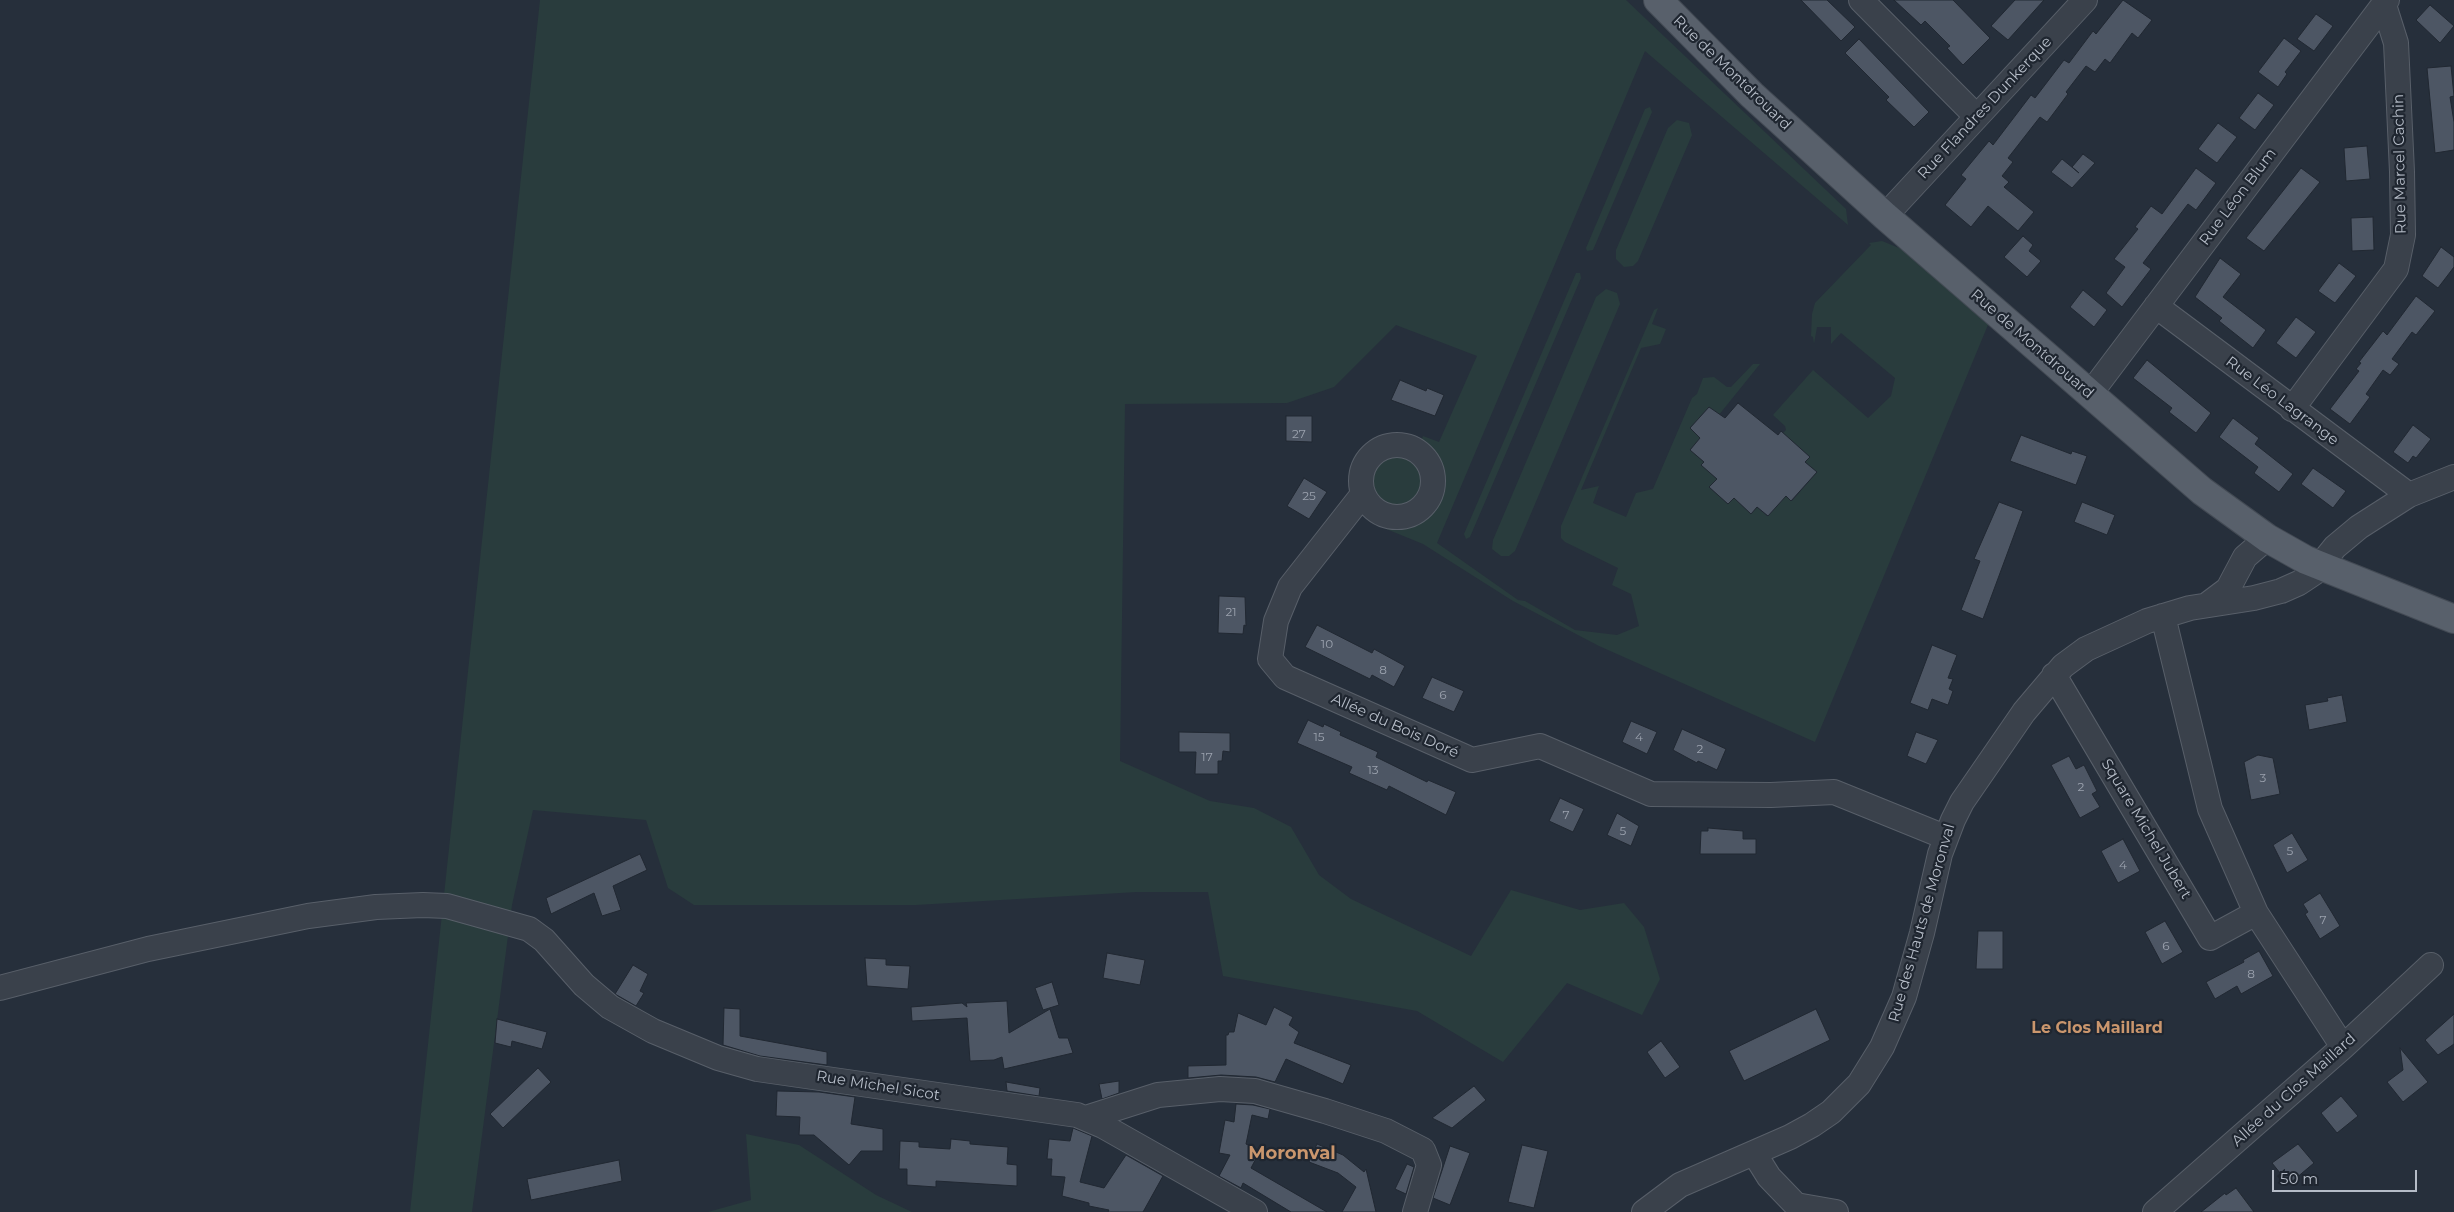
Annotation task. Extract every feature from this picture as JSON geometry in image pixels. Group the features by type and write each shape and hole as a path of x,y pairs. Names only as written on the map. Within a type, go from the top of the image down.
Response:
{"main road":[{"name":"Rue de Montdrouard","path":"1658,0 1752,95 1886,216 2202,491 2267,538 2319,566 2454,619"}],"street":[{"path":"1861,0 1976,116"},
{"name":"Rue Flandres Dunkerque","path":"1886,216 1976,116 2085,0"},
{"name":"Rue Léon Blum","path":"2090,394 2385,3"},
{"name":"Rue Marcel Cachin","path":"2292,409 2396,269 2402,235 2402,172 2396,43 2385,3"},
{"name":"Rue Léo Lagrange","path":"2156,306 2409,495"},
{"path":"2208,604 2239,601 2280,591 2299,583 2319,566 2326,556 2350,534 2409,495 2454,477"},
{"name":"Allée du Bois Doré","path":"1362,494 1290,587 1279,612 1270,659 1285,677 1472,760 1540,746 1651,794 1771,795 1834,792 1945,837"},
{"path":"2208,604 2228,588 2241,562 2267,538"},
{"name":"Rue des Hauts de Moronval","path":"1644,1212 1680,1185 1790,1137 1831,1112 1859,1084 1872,1066 1894,1024 1904,997 1922,933 1945,837 1962,802 2024,712 2054,675 2086,649 2128,628 2208,604"},
{"path":"2163,616 2210,809 2256,913 2342,1047"},
{"name":"Square Michel Jubert","path":"2054,675 2210,938 2256,913"},
{"name":"Rue Michel Sicot","path":"0,988 148,949 290,920 344,911 438,905 521,926 540,936 584,985 610,1007 654,1031 718,1058 757,1069 1072,1114 1086,1118 1255,1212"},
{"name":"Allée du Clos Maillard","path":"2155,1212 2342,1047 2431,965"},
{"path":"1086,1118 1158,1095 1220,1089 1255,1091 1317,1108 1386,1131 1421,1148 1427,1155 1429,1165 1415,1212"},
{"path":"1754,1152 1770,1178 1796,1205 1836,1212"}],"shaded area":[{"path":"540,0 1626,0 1846,209 1848,225 1645,51 1437,543 1518,600 1525,601 1575,630 1617,635 1639,626 1631,594 1612,585 1618,568 1565,542 1561,538 1561,526 1654,310 1658,308 1652,324 1666,329 1660,344 1641,348 1581,490 1599,486 1593,503 1626,517 1636,493 1653,489 1692,398 1697,394 1703,378 1714,377 1727,387 1731,387 1753,364 1760,364 1718,416 1709,407 1690,428 1700,438 1690,450 1704,462 1701,465 1717,479 1709,487 1728,504 1734,498 1751,514 1757,507 1767,516 1784,495 1792,501 1817,472 1805,462 1810,457 1783,433 1786,430 1785,426 1773,415 1813,370 1868,418 1891,396 1895,378 1841,333 1831,344 1831,327 1817,327 1814,344 1813,337 1811,336 1812,314 1815,303 1871,245 1869,243 1882,241 1904,250 1990,320 1815,742 1599,646 1513,601 1423,544 1379,526 1381,521 1404,523 1424,517 1434,505 1439,493 1441,480 1439,468 1434,457 1419,446 1423,436 1439,442 1477,356 1396,325 1334,387 1287,403 1125,404 1120,761 1210,801 1254,808 1291,827 1319,875 1351,899 1471,956 1511,890 1580,910 1624,903 1644,927 1660,979 1642,1015 1567,983 1503,1062 1417,1011 1223,976 1208,892 1137,892 916,905 694,905 668,888 646,820 533,810 512,905 472,1212 410,1212"},
{"path":"1650,107 1652,112 1593,250 1587,251 1586,248 1645,109"},
{"path":"1677,120 1689,123 1692,135 1638,261 1633,266 1624,267 1616,259 1616,250 1668,128"},
{"path":"1576,273 1580,273 1581,278 1470,537 1466,539 1464,534"},
{"path":"1606,289 1617,293 1620,304 1515,551 1509,556 1501,556 1492,549 1493,540 1596,297"},
{"path":"1397,456 1407,458 1415,464 1421,472 1423,482 1421,492 1415,500 1407,506 1397,508 1387,506 1379,500 1373,492 1371,482 1373,472 1379,464 1387,458"},
{"path":"746,1134 799,1145 876,1195 912,1212 708,1212 751,1200"}],"building":[{"path":"1801,0 1827,0 1855,27 1841,41"},
{"path":"1894,0 1953,0 1990,38 1963,65 1947,48 1950,46 1925,21 1921,25"},
{"path":"2015,0 2044,0 2008,40 1991,26"},
{"path":"2123,0 2152,20 2138,38 2132,33 2110,63 2105,59 2095,72 2086,66 2066,92 2068,94 2047,122 2040,117 2008,158 2013,162 2002,176 2009,182 2004,187 2034,212 2018,231 1988,206 1971,227 1945,205 1966,179 1961,175 1989,141 1993,145 2031,95 2035,98 2064,60 2069,63 2093,31 2096,34"},
{"path":"2430,5 2454,26 2440,43 2416,20"},
{"path":"2316,14 2333,26 2314,51 2297,39"},
{"path":"2284,38 2301,51 2285,72 2287,74 2278,87 2258,72"},
{"path":"1859,39 1929,112 1914,127 1886,100 1889,97 1845,53"},
{"path":"2451,66 2454,96 2450,97 2454,122 2454,150 2435,153 2427,68"},
{"path":"2258,93 2274,105 2255,130 2239,118"},
{"path":"2218,123 2237,137 2217,163 2198,149"},
{"path":"2367,146 2370,179 2346,181 2344,148"},
{"path":"2083,154 2095,163 2072,188 2051,172 2062,159 2079,173 2072,167"},
{"path":"2196,168 2216,183 2196,210 2188,204 2143,263 2151,269 2122,307 2106,293 2125,267 2114,259 2138,229 2135,227 2151,206 2162,214"},
{"path":"2301,168 2320,182 2264,251 2246,238"},
{"path":"2373,217 2374,250 2352,251 2351,218"},
{"path":"2023,236 2033,245 2029,251 2041,261 2027,277 2004,257"},
{"path":"2441,247 2454,257 2454,267 2438,288 2422,276"},
{"path":"2220,258 2241,274 2223,297 2266,330 2253,348 2219,321 2222,318 2195,297"},
{"path":"2339,263 2356,276 2335,303 2318,291"},
{"path":"2083,290 2107,310 2094,327 2070,307"},
{"path":"2416,296 2435,311 2416,335 2412,332 2392,359 2399,364 2390,375 2383,370 2366,394 2370,397 2350,424 2330,409 2359,371 2356,369 2361,363 2359,362 2383,331 2387,335"},
{"path":"2296,317 2316,332 2296,358 2276,343"},
{"path":"2147,360 2211,413 2196,433 2169,412 2172,408 2133,378"},
{"path":"1400,380 1426,391 1427,388 1444,395 1435,416 1391,400"},
{"path":"1738,403 1778,435 1781,431 1810,457 1805,462 1817,472 1791,501 1786,496 1768,516 1757,507 1751,514 1734,498 1728,504 1709,487 1717,479 1701,465 1704,462 1690,450 1700,438 1690,428 1709,407 1725,418"},
{"path":"1286,416 1312,416 1312,442 1286,441"},
{"path":"2233,418 2259,438 2255,444 2293,474 2279,492 2254,473 2258,467 2219,437"},
{"path":"2413,425 2431,439 2416,458 2413,456 2408,463 2393,452"},
{"path":"2021,435 2071,454 2072,451 2087,456 2076,485 2010,461"},
{"path":"2313,468 2346,491 2333,508 2301,484"},
{"path":"1304,478 1327,492 1309,519 1287,506"},
{"path":"1999,502 2023,511 1983,619 1961,610 1980,561 1974,559"},
{"path":"2082,502 2115,515 2107,535 2074,522"},
{"path":"1219,596 1245,597 1246,626 1244,625 1243,634 1218,633"},
{"path":"1317,625 1372,653 1374,649 1405,666 1394,687 1372,675 1370,679 1305,647"},
{"path":"1932,645 1957,655 1948,678 1953,679 1949,689 1953,691 1948,705 1932,699 1928,710 1910,703"},
{"path":"1432,677 1464,691 1454,712 1422,698"},
{"path":"2342,695 2347,722 2309,730 2305,705 2328,701 2327,698"},
{"path":"1308,720 1323,727 1324,724 1341,732 1340,735 1378,752 1376,757 1427,782 1428,780 1456,792 1446,815 1389,786 1387,790 1349,773 1352,767 1297,743"},
{"path":"1631,721 1657,732 1647,754 1622,742"},
{"path":"1682,729 1726,749 1717,770 1698,761 1697,763 1673,750"},
{"path":"1179,732 1230,733 1230,752 1223,751 1222,761 1218,761 1218,774 1195,774 1196,752 1179,752"},
{"path":"1916,732 1938,740 1926,764 1907,756"},
{"path":"2258,755 2273,758 2280,794 2251,800 2244,762"},
{"path":"2069,756 2076,769 2084,765 2097,791 2092,794 2100,807 2080,818 2051,765"},
{"path":"1560,798 1584,809 1573,832 1549,821"},
{"path":"1617,813 1639,826 1631,846 1607,835"},
{"path":"1708,828 1743,831 1743,839 1756,839 1756,854 1700,854 1701,831 1708,831"},
{"path":"2292,833 2308,860 2287,873 2273,845"},
{"path":"2123,839 2140,871 2118,883 2101,851"},
{"path":"640,854 647,870 613,886 621,910 602,916 594,893 551,914 546,898"},
{"path":"2320,893 2340,926 2320,939 2305,914 2308,912 2303,904"},
{"path":"2165,921 2183,952 2162,964 2145,932"},
{"path":"1978,931 2003,931 2003,969 1976,969"},
{"path":"2259,951 2273,976 2241,994 2237,986 2215,999 2206,982 2244,962 2243,960"},
{"path":"1107,953 1145,960 1140,985 1103,978"},
{"path":"865,958 886,959 886,965 910,966 908,989 867,986"},
{"path":"633,965 648,974 640,991 644,993 636,1006 615,994"},
{"path":"1052,982 1059,1005 1043,1010 1035,988"},
{"path":"1007,1001 1009,1033 1050,1009 1059,1038 1068,1038 1073,1053 1004,1069 1002,1057 994,1060 970,1061 967,1018 912,1021 911,1007 962,1003 967,1007 966,1003"},
{"path":"1274,1007 1293,1017 1289,1025 1299,1032 1294,1043 1351,1065 1343,1084 1286,1059 1275,1082 1256,1077 1221,1075 1188,1078 1188,1066 1226,1065 1226,1035 1229,1032 1234,1032 1238,1013 1266,1025"},
{"path":"724,1008 740,1009 740,1036 827,1052 827,1065 760,1056 723,1045"},
{"path":"1816,1009 1830,1040 1744,1081 1729,1051"},
{"path":"2454,1014 2454,1044 2438,1055 2425,1040"},
{"path":"497,1019 547,1032 542,1049 512,1041 511,1047 495,1043"},
{"path":"1661,1041 1680,1067 1665,1078 1647,1052"},
{"path":"2400,1048 2428,1082 2403,1102 2387,1082 2403,1070"},
{"path":"538,1068 551,1082 503,1128 490,1114"},
{"path":"1119,1081 1119,1093 1102,1099 1099,1084"},
{"path":"1006,1082 1040,1088 1039,1096 1007,1091"},
{"path":"1474,1086 1486,1100 1452,1128 1432,1118"},
{"path":"777,1091 819,1092 855,1097 851,1124 883,1129 883,1151 861,1151 849,1165 814,1135 799,1135 800,1117 776,1116"},
{"path":"2341,1096 2358,1116 2337,1133 2321,1113"},
{"path":"1236,1104 1270,1109 1268,1119 1252,1115 1246,1144 1260,1151 1251,1168 1327,1212 1291,1212 1243,1183 1241,1188 1219,1176 1230,1155 1219,1153 1225,1120 1234,1122"},
{"path":"1073,1128 1092,1136 1080,1182 1104,1188 1126,1155 1163,1176 1143,1212 1108,1212 1109,1210 1089,1206 1089,1203 1062,1196 1065,1177 1051,1176 1052,1159 1047,1159 1049,1139 1070,1141"},
{"path":"951,1139 970,1141 970,1144 1008,1147 1007,1164 1017,1165 1017,1186 936,1181 936,1187 907,1185 907,1169 899,1169 900,1141 919,1142 919,1147 950,1149"},
{"path":"1317,1144 1343,1155 1364,1172 1366,1169 1376,1212 1342,1212 1356,1187 1338,1173 1309,1162"},
{"path":"2298,1144 2314,1163 2289,1184 2272,1163"},
{"path":"1522,1145 1548,1151 1534,1208 1508,1202"},
{"path":"1450,1146 1470,1153 1450,1205 1433,1198"},
{"path":"619,1160 622,1181 531,1200 527,1179"},
{"path":"1407,1164 1414,1167 1406,1194 1395,1189"},
{"path":"2236,1188 2254,1212 2201,1212 2225,1193 2226,1195"}],"district":[{"name":"Le Clos Maillard","path":"2097,1028"},
{"name":"Moronval","path":"1292,1154"}]}
